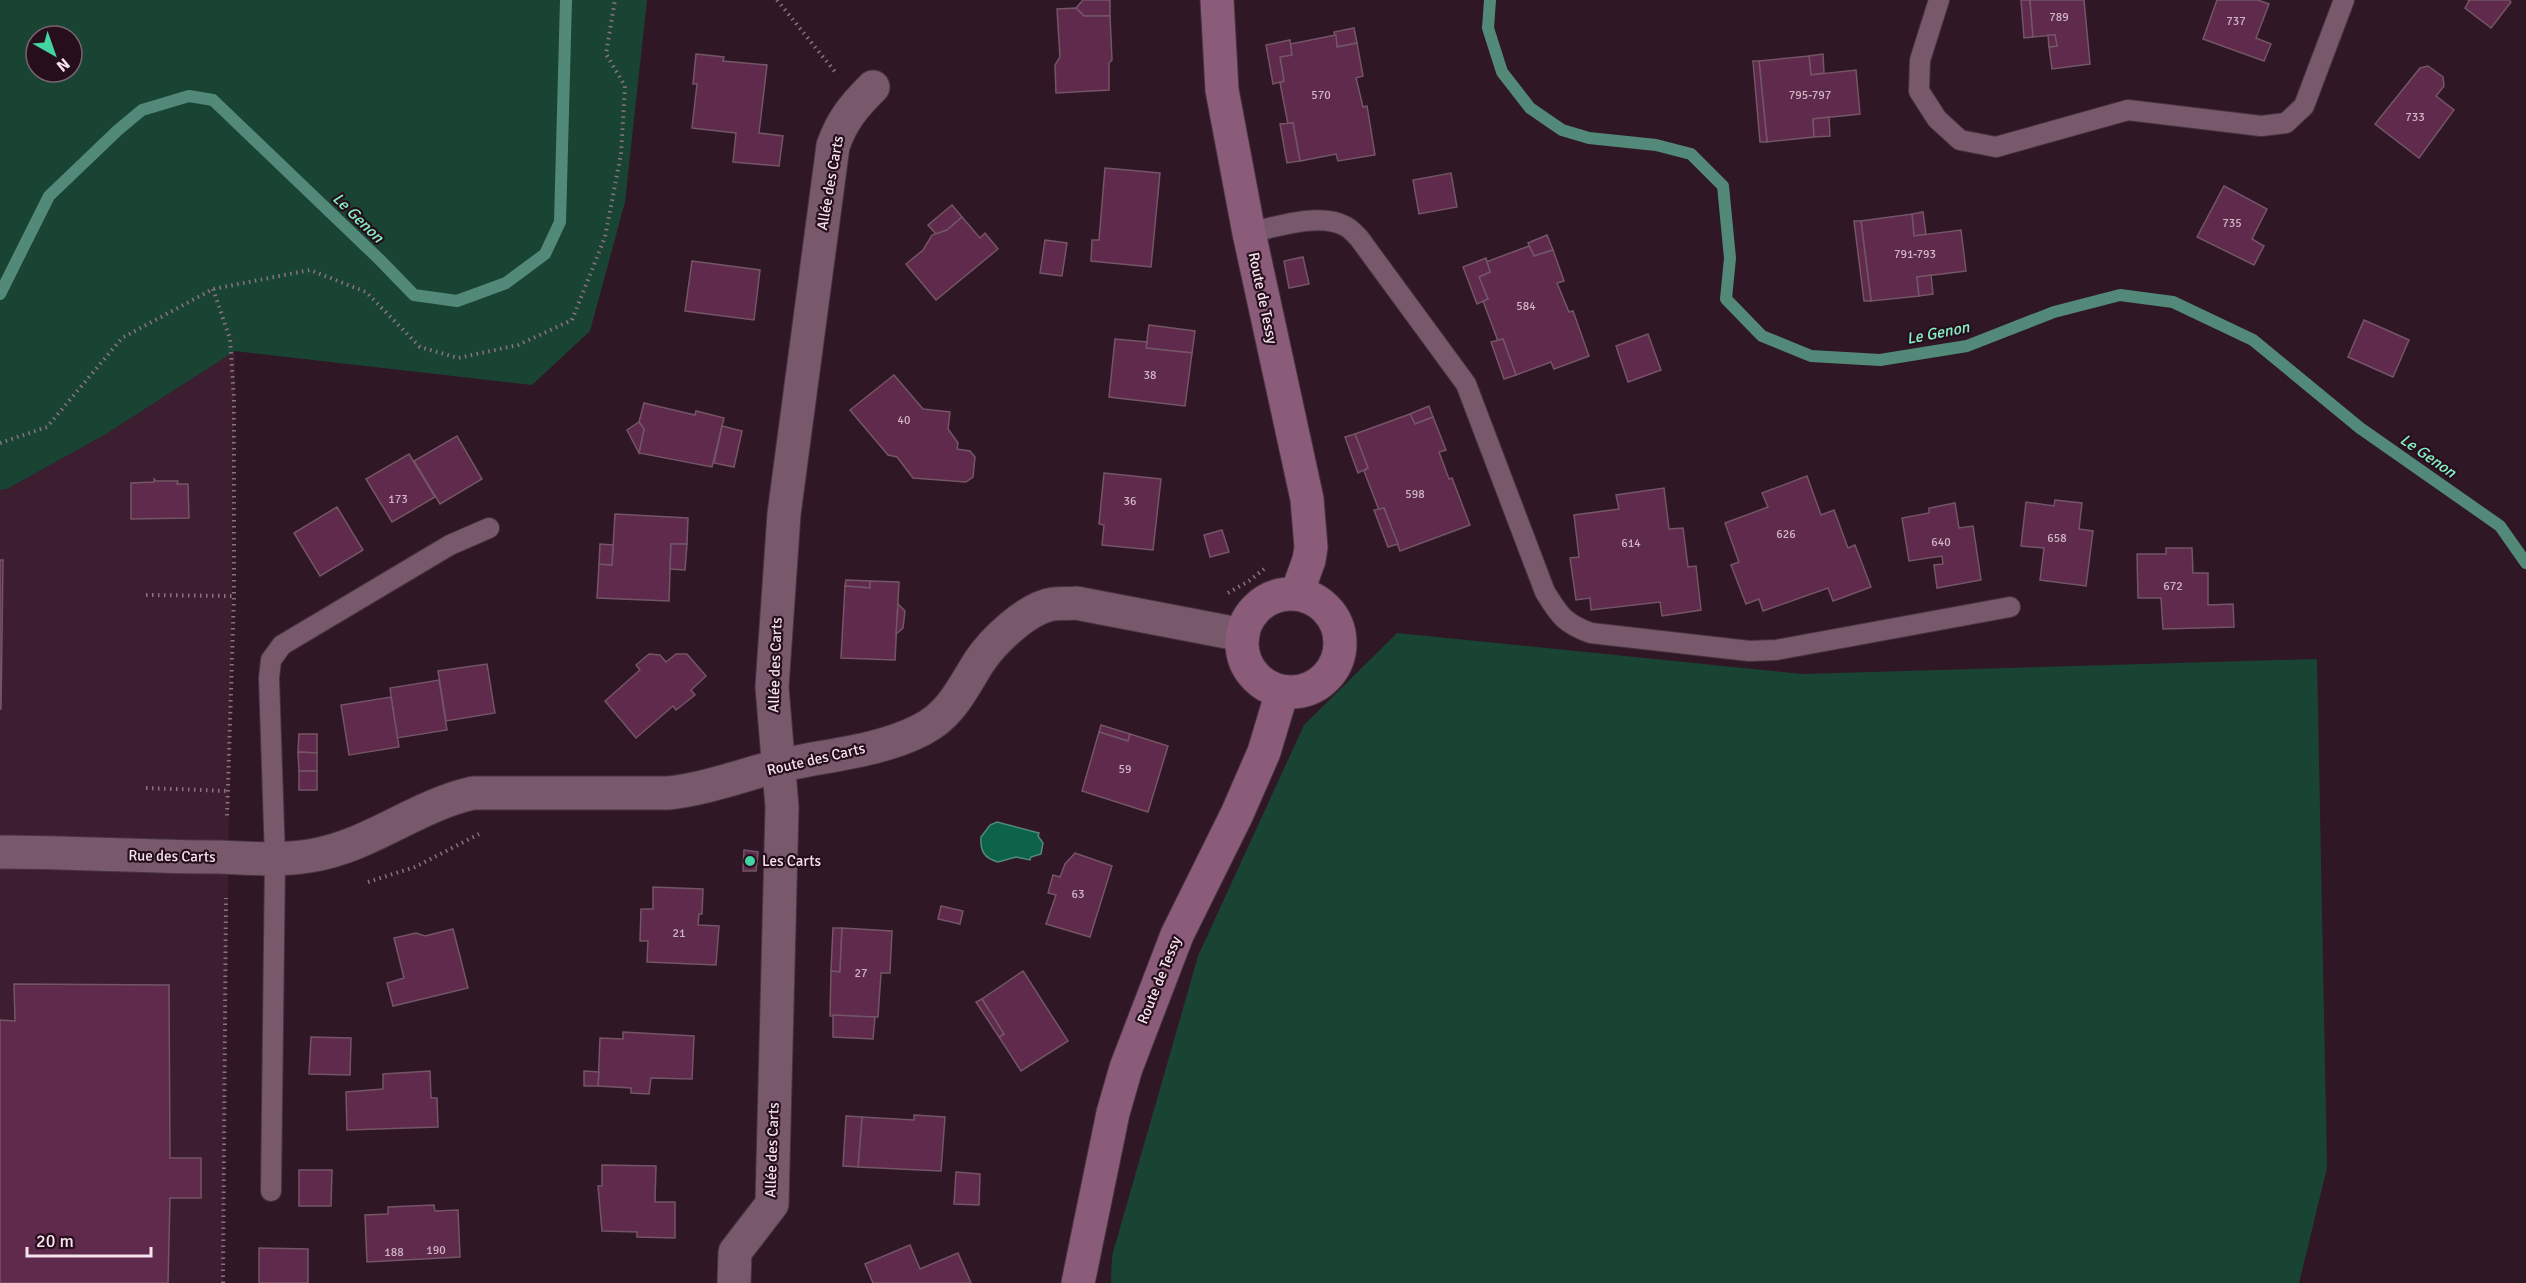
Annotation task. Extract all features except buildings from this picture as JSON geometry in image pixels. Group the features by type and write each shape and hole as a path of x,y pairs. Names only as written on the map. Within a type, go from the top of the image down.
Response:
{"street":[{"name":"Route de Tessy","path":"1217,0 1222,90 1249,233 1307,499 1311,547 1298,593"},
{"name":"Allée des Carts","path":"734,1283 735,1252 772,1204 782,807 772,687 784,514 833,146 844,120 866,94"},
{"path":"1298,593 1313,598 1327,609 1337,624 1341,641 1339,659 1330,674 1317,686 1300,692 1282,692 1265,686 1252,674 1245,660 1242,643 1244,627 1252,613 1264,602 1279,595 1298,593"},
{"name":"Route des Carts","path":"342,848 372,837 437,804 473,792 668,793 696,789 778,766 894,741 921,730 943,716 960,696 980,662 1004,633 1026,616 1052,604 1076,603 1243,635"},
{"name":"Route de Tessy","path":"1078,1283 1113,1113 1130,1058 1177,935 1237,814 1264,752 1282,692"},
{"name":"Rue des Carts","path":"0,852 59,852 146,857 275,858 309,856 342,848"}],"lane":[{"path":"1939,0 1920,60 1919,91 1937,119 1960,140 1996,147 2127,110 2261,126 2286,123 2304,106 2344,0"},
{"path":"1249,233 1306,221 1325,221 1345,225 1359,238 1466,384 1545,592 1558,614 1574,627 1591,633 1614,636 1749,651 1776,650 2010,607"},
{"path":"271,1191 275,858 269,678 271,660 282,645 450,545 489,528"}],"path":[{"path":"0,443 47,427 122,338 213,289 310,270 366,292 420,347 458,358 518,345 572,320 605,237 621,154 625,86 606,54 615,0"},
{"path":"777,0 866,94"},
{"path":"213,289 230,339 234,386 234,596 227,821"},
{"path":"1221,594 1230,592 1249,581 1264,569 1268,560"},
{"path":"146,595 234,596"},
{"path":"146,788 228,791"},
{"path":"358,884 415,867 486,831"},
{"path":"217,898 273,898"},
{"path":"223,1283 226,898"}],"shaded area":[{"path":"0,0 647,0 625,202 590,331 532,385 235,351 106,434 7,489 0,490"},
{"path":"235,351 223,1283 0,1283 0,490 7,489 106,434"},
{"path":"1397,633 1802,674 2317,659 2327,1168 2299,1283 1111,1283 1112,1256 1198,956 1304,725"},
{"path":"997,822 1039,833 1038,836 1043,843 1041,854 1031,857 1030,860 1016,857 998,862 986,856 982,850 981,837 990,825"}],"waterway":[{"name":"Le Genon","path":"0,294 49,196 142,110 189,96 213,100 414,295 457,301 506,283 545,254 560,222 566,0"},
{"name":"Le Genon","path":"1490,0 1488,28 1502,72 1530,108 1562,130 1589,138 1656,145 1691,154 1723,186 1730,258 1726,299 1762,336 1811,356 1880,360 1967,346 2054,312 2120,295 2173,302 2253,340 2360,428 2500,526 2526,563"}],"place":[{"name":"Les Carts","path":"750,861"}]}
